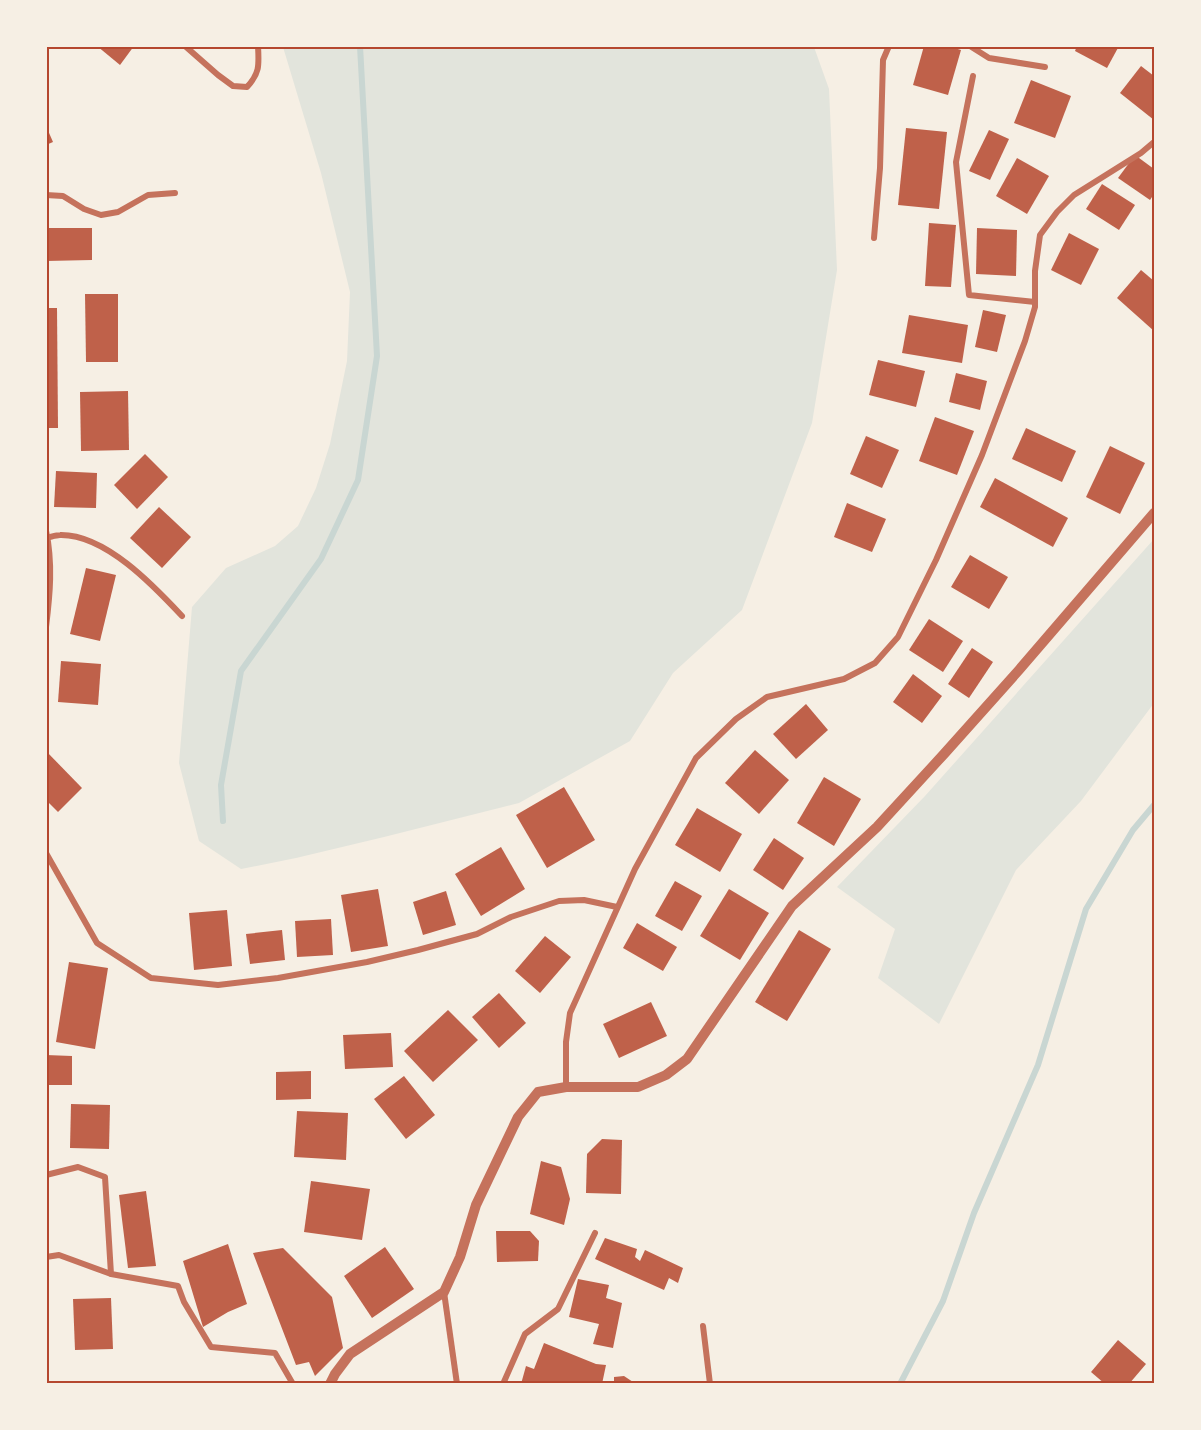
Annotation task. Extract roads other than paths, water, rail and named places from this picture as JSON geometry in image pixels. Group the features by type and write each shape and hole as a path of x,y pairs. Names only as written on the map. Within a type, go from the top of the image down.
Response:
{"street":[{"path":"185,46 233,86 247,87 256,77 259,60 258,46"},
{"path":"874,238 880,168 883,60 889,46"},
{"path":"969,46 989,58 1045,67"},
{"path":"973,76 956,162 969,295 1035,302"},
{"path":"566,1088 566,1042 570,1013 635,869 696,758 736,719 767,697 844,679 875,663 898,637 936,560 982,455 1025,341 1035,302 1035,271 1040,235 1051,219 1074,195 1155,142"},
{"path":"46,195 63,196 84,209 100,215 118,212 148,195 175,193"},
{"path":"330,1383 350,1354 444,1292 460,1257 476,1205 518,1117 538,1092 566,1088 638,1087 666,1075 687,1059 792,906 877,827 1019,670 1155,513"},
{"path":"46,627 51,584 47,536 83,538 110,551 150,582 182,616"},
{"path":"46,853 97,943 151,978 218,986 367,962 418,950 477,934 512,916 559,901 584,900 617,907"},
{"path":"46,1175 78,1167 105,1177 111,1274"},
{"path":"502,1383 525,1334 558,1309 595,1233"},
{"path":"46,1257 59,1255 111,1274 178,1286 184,1302 211,1347 275,1353 293,1383"},
{"path":"444,1292 457,1383"},
{"path":"704,1326 710,1383"}],"waterway":[{"path":"223,821 221,785 241,671 321,559 358,480 377,356 360,46"},
{"path":"900,1384 943,1301 974,1213 1038,1065 1086,909 1133,830 1154,805"}]}
